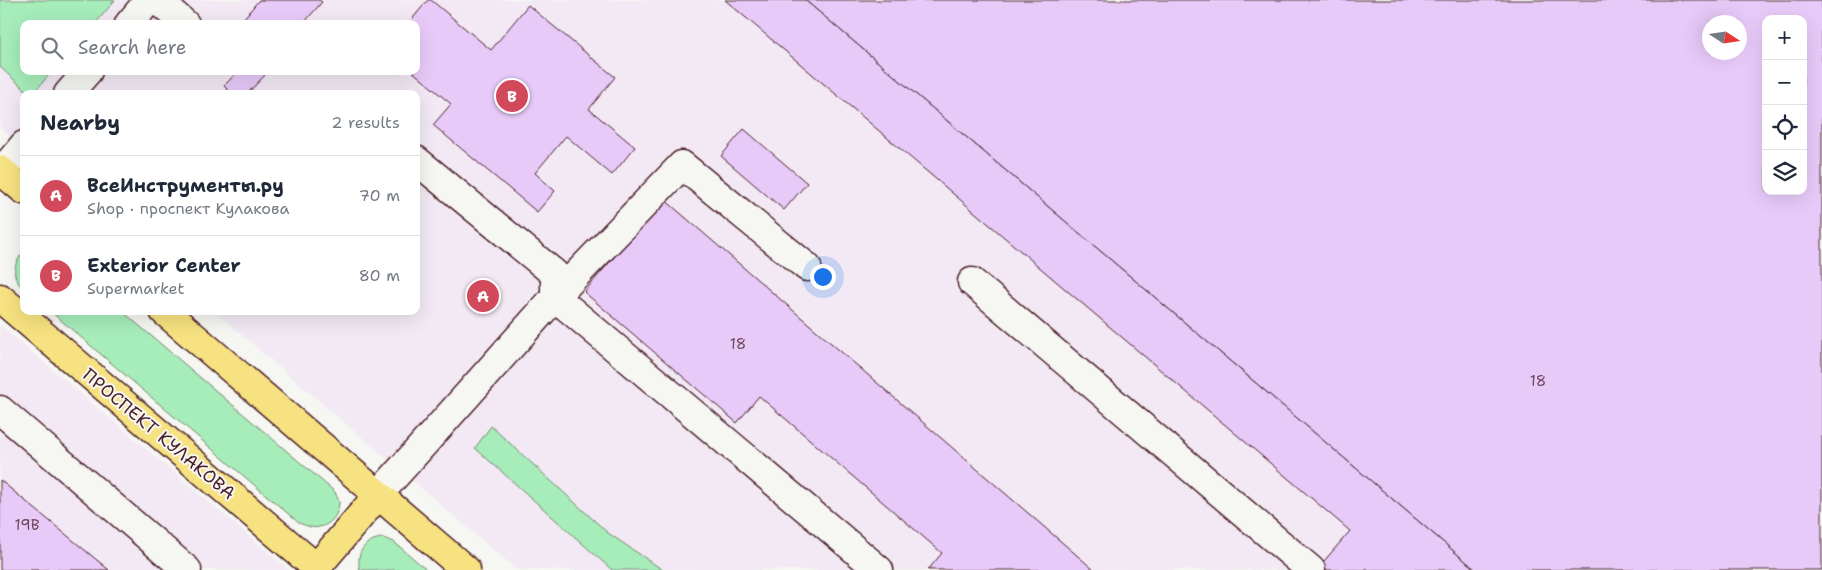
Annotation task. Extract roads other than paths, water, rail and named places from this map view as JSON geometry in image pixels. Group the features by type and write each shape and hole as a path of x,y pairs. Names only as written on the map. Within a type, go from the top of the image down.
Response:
{"main road":[{"path":"1,171 20,187"},
{"name":"ПРОСПЕКТ КУЛАКОВА","path":"0,298 317,569"},
{"path":"169,315 466,570"},
{"path":"317,569 378,495"}],"street":[{"path":"132,20 149,0"},
{"path":"157,0 180,20"},
{"path":"71,90 85,75"},
{"path":"1,171 20,150"},
{"path":"420,163 555,274 555,297 879,570"},
{"path":"378,495 555,297 682,165 807,267"},
{"path":"972,282 1311,570"},
{"path":"0,410 187,570"}],"place":[{"name":"Exterior Center","path":"512,96"},
{"name":"ВсеИнструменты.ру","path":"483,296"}]}
